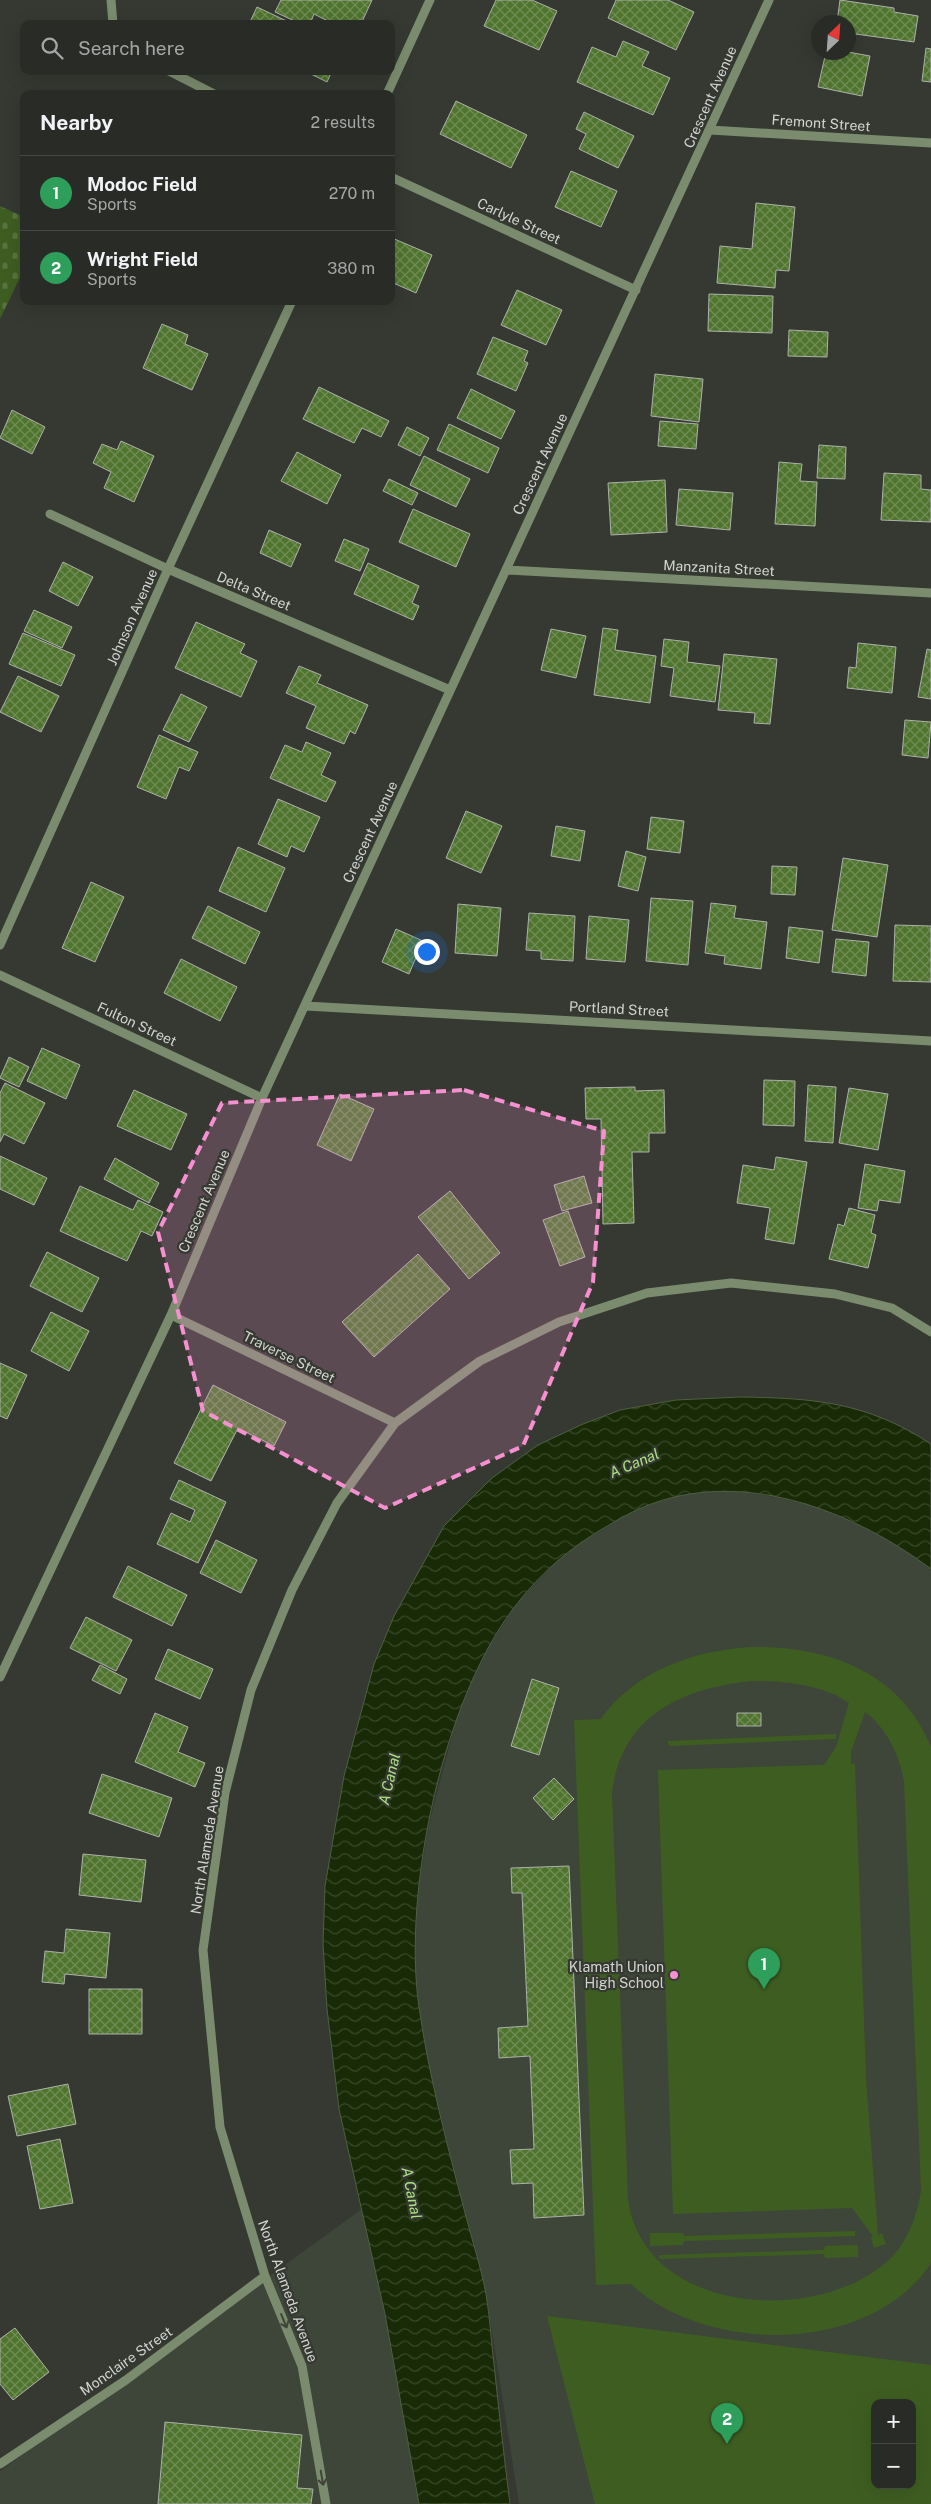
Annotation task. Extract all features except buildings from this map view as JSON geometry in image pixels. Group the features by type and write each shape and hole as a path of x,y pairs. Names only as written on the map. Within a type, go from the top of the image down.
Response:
{"street":[{"path":"111,0 114,20"},
{"path":"389,90 430,0"},
{"name":"Crescent Avenue","path":"0,1677 171,1315 262,1098 769,0"},
{"path":"177,75 206,90"},
{"name":"Fremont Street","path":"710,130 931,143"},
{"name":"Carlyle Street","path":"395,179 636,290"},
{"name":"Johnson Avenue","path":"0,945 168,569 290,305"},
{"name":"Delta Street","path":"50,514 168,569 450,690"},
{"name":"Manzanita Street","path":"506,570 931,593"},
{"name":"Fulton Street","path":"0,975 262,1098"},
{"name":"Portland Street","path":"306,1006 931,1041"},
{"name":"North Alameda Avenue","path":"326,2504 302,2366 265,2276 220,2128 204,1950 225,1793 251,1690 292,1590 337,1503 396,1423 480,1361 559,1322 647,1293 731,1283 835,1294 892,1308 931,1332"},
{"name":"Traverse Street","path":"171,1315 396,1423"},
{"name":"Monclaire Street","path":"0,2464 126,2380 265,2276"}],"highlighted area":[{"path":"464,1090 604,1131 593,1282 523,1446 385,1508 203,1411 158,1232 222,1103"}],"shaded area":[{"name":"Klamath Union High School","path":"729,1490 779,1498 827,1509 904,1548 931,1569 931,2504 519,2504 486,2293 431,2080 418,2004 414,1947 417,1897 429,1824 460,1705 486,1651 518,1602 567,1551 634,1511 674,1495"},
{"path":"362,2209 385,2314 419,2504 0,2504 0,2471"}],"green space":[{"path":"0,206 20,215 20,277 0,319"},
{"path":"752,1647 780,1648 808,1652 834,1658 859,1668 881,1682 901,1700 918,1721 931,1747 931,2263 904,2293 869,2315 829,2329 787,2335 743,2333 701,2324 663,2307 631,2284 596,2285 574,1720 601,1719 630,1688 668,1666 688,1658 731,1649","holes":["766,1681 816,1688 849,1703 836,1747 824,1765 658,1770 673,2214 852,2208 873,2236 871,2237 874,2248 886,2244 882,2233 878,2235 866,2079 855,1764 851,1764 851,1752 865,1712 873,1718 886,1734 899,1762 904,1782 921,2190 911,2226 891,2258 860,2280 822,2294 781,2300 738,2298 699,2287 665,2267 641,2238 628,2199 612,1793 618,1766 628,1743 642,1725 660,1710 704,1690 728,1684"]},
{"path":"836,1734 836,1739 669,1746 668,1741"},
{"path":"855,2231 855,2236 684,2241 683,2245 650,2246 650,2233 683,2233 684,2236"},
{"path":"858,2245 858,2257 825,2258 824,2254 659,2259 659,2255 824,2250 825,2246"},
{"path":"547,2316 931,2365 931,2504 595,2504"}],"water":[{"name":"A Canal","path":"740,1397 792,1399 839,1405 885,1419 931,1444 931,1569 897,1546 861,1526 823,1510 783,1498 742,1492 701,1492 661,1501 623,1517 567,1553 532,1586 493,1639 470,1686 450,1738 435,1794 423,1851 417,1907 415,1960 419,2007 433,2085 479,2264 489,2311 510,2504 419,2504 385,2314 339,2109 327,2009 323,1943 325,1886 344,1776 374,1664 394,1616 444,1526 492,1478 538,1445 583,1424 620,1410 676,1400"}],"place":[{"name":"Klamath Union High School","path":"674,1975"},
{"name":"Modoc Field","path":"764,1989"},
{"name":"Wright Field","path":"727,2444"}]}
